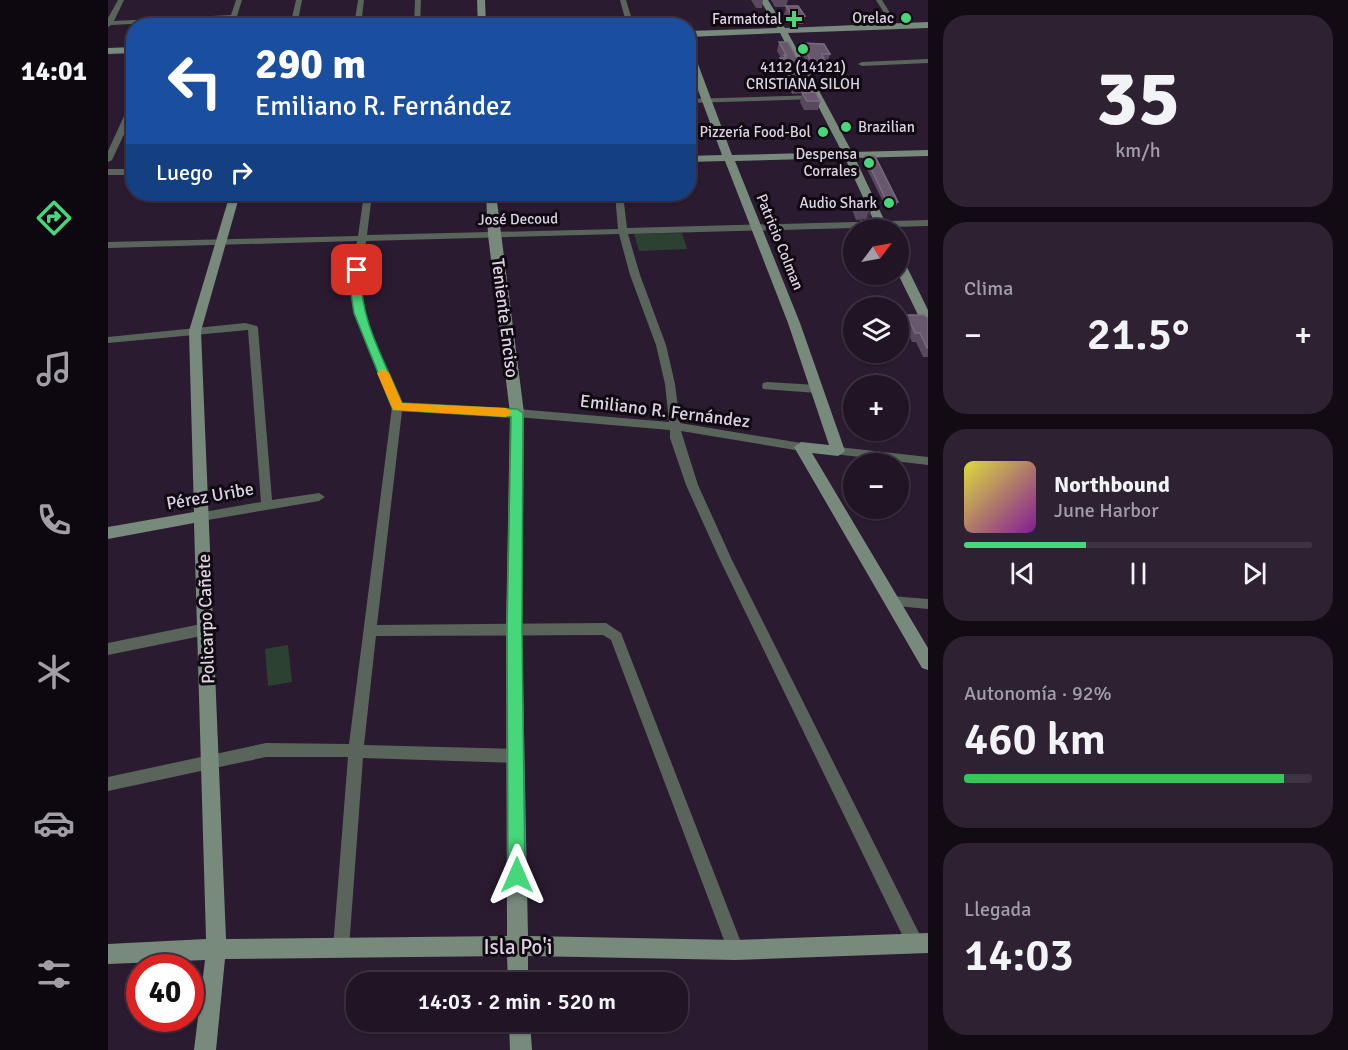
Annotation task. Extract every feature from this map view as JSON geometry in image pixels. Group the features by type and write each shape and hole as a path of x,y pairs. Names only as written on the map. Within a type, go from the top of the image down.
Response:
{"street":[{"path":"121,0 109,24 126,23"},
{"path":"216,18 234,17 239,0"},
{"path":"295,18 299,0"},
{"path":"358,18 361,0"},
{"path":"417,18 418,0"},
{"path":"481,0 482,18"},
{"path":"623,0 629,18"},
{"path":"764,0 783,30 879,219"},
{"path":"879,0 895,26"},
{"path":"696,34 928,25"},
{"path":"108,51 126,50"},
{"path":"862,64 928,61"},
{"name":"Patricio Colman","path":"696,71 755,227 795,323 838,451"},
{"path":"696,101 818,97"},
{"path":"108,160 126,122"},
{"path":"108,132 121,131"},
{"path":"696,159 928,153"},
{"path":"108,172 126,172"},
{"name":"Policarpo Cañete","path":"205,1050 216,949 195,331 233,201"},
{"path":"341,948 356,749 397,407 370,343 356,300 355,287 367,201"},
{"name":"Teniente Enciso","path":"492,201 517,413 514,629 518,972"},
{"path":"620,201 623,231 635,275 661,345 670,384 674,426 680,452 692,485 726,560 925,945"},
{"name":"José Decoud","path":"909,225 928,223"},
{"name":"José Decoud","path":"108,244 755,227 843,227"},
{"path":"909,280 924,306 928,323"},
{"path":"108,340 245,326 253,328 267,506"},
{"path":"766,386 817,389"},
{"name":"Emiliano R. Fernández","path":"397,407 517,413 674,426 801,447 928,461"},
{"path":"801,447 928,663"},
{"name":"Pérez Uribe","path":"108,533 319,497"},
{"path":"891,601 928,604"},
{"path":"108,649 206,629"},
{"path":"370,631 606,629 616,637 736,950"},
{"path":"108,784 266,750 356,749 517,756"},
{"name":"Isla Po'i","path":"108,954 216,949 517,946 736,950 925,945"},
{"path":"520,1032 521,1050"}],"green space":[{"path":"682,233 687,249 639,251 634,234"},
{"path":"288,645 292,682 268,686 265,649"}],"building":[{"path":"786,6 798,6 805,16 792,16"},
{"path":"779,42 788,42 811,85 794,85 780,58 786,58 784,55 786,55"},
{"path":"801,43 824,44 830,54 822,54 826,67 815,68"},
{"path":"815,92 820,101 807,101 802,93"},
{"path":"865,156 875,156 898,202 887,202"},
{"path":"855,200 869,200 872,207 869,210 859,210"},
{"path":"909,315 924,315 928,318 928,348 920,333 915,333"}],"slow traffic":[{"path":"383,373 397,407 506,412"}],"place":[{"name":"Orelac","path":"906,18"},
{"name":"Farmatotal","path":"794,19"},
{"name":"4112 (14121) CRISTIANA SILOH","path":"803,49"},
{"name":"Brazilian","path":"846,127"},
{"name":"Pizzería Food-Bol","path":"823,132"},
{"name":"Despensa Corrales","path":"869,163"},
{"name":"Audio Shark","path":"889,203"}],"route":[{"path":"357,270 355,287 359,313 397,407 517,413 514,629 517,875"}]}
